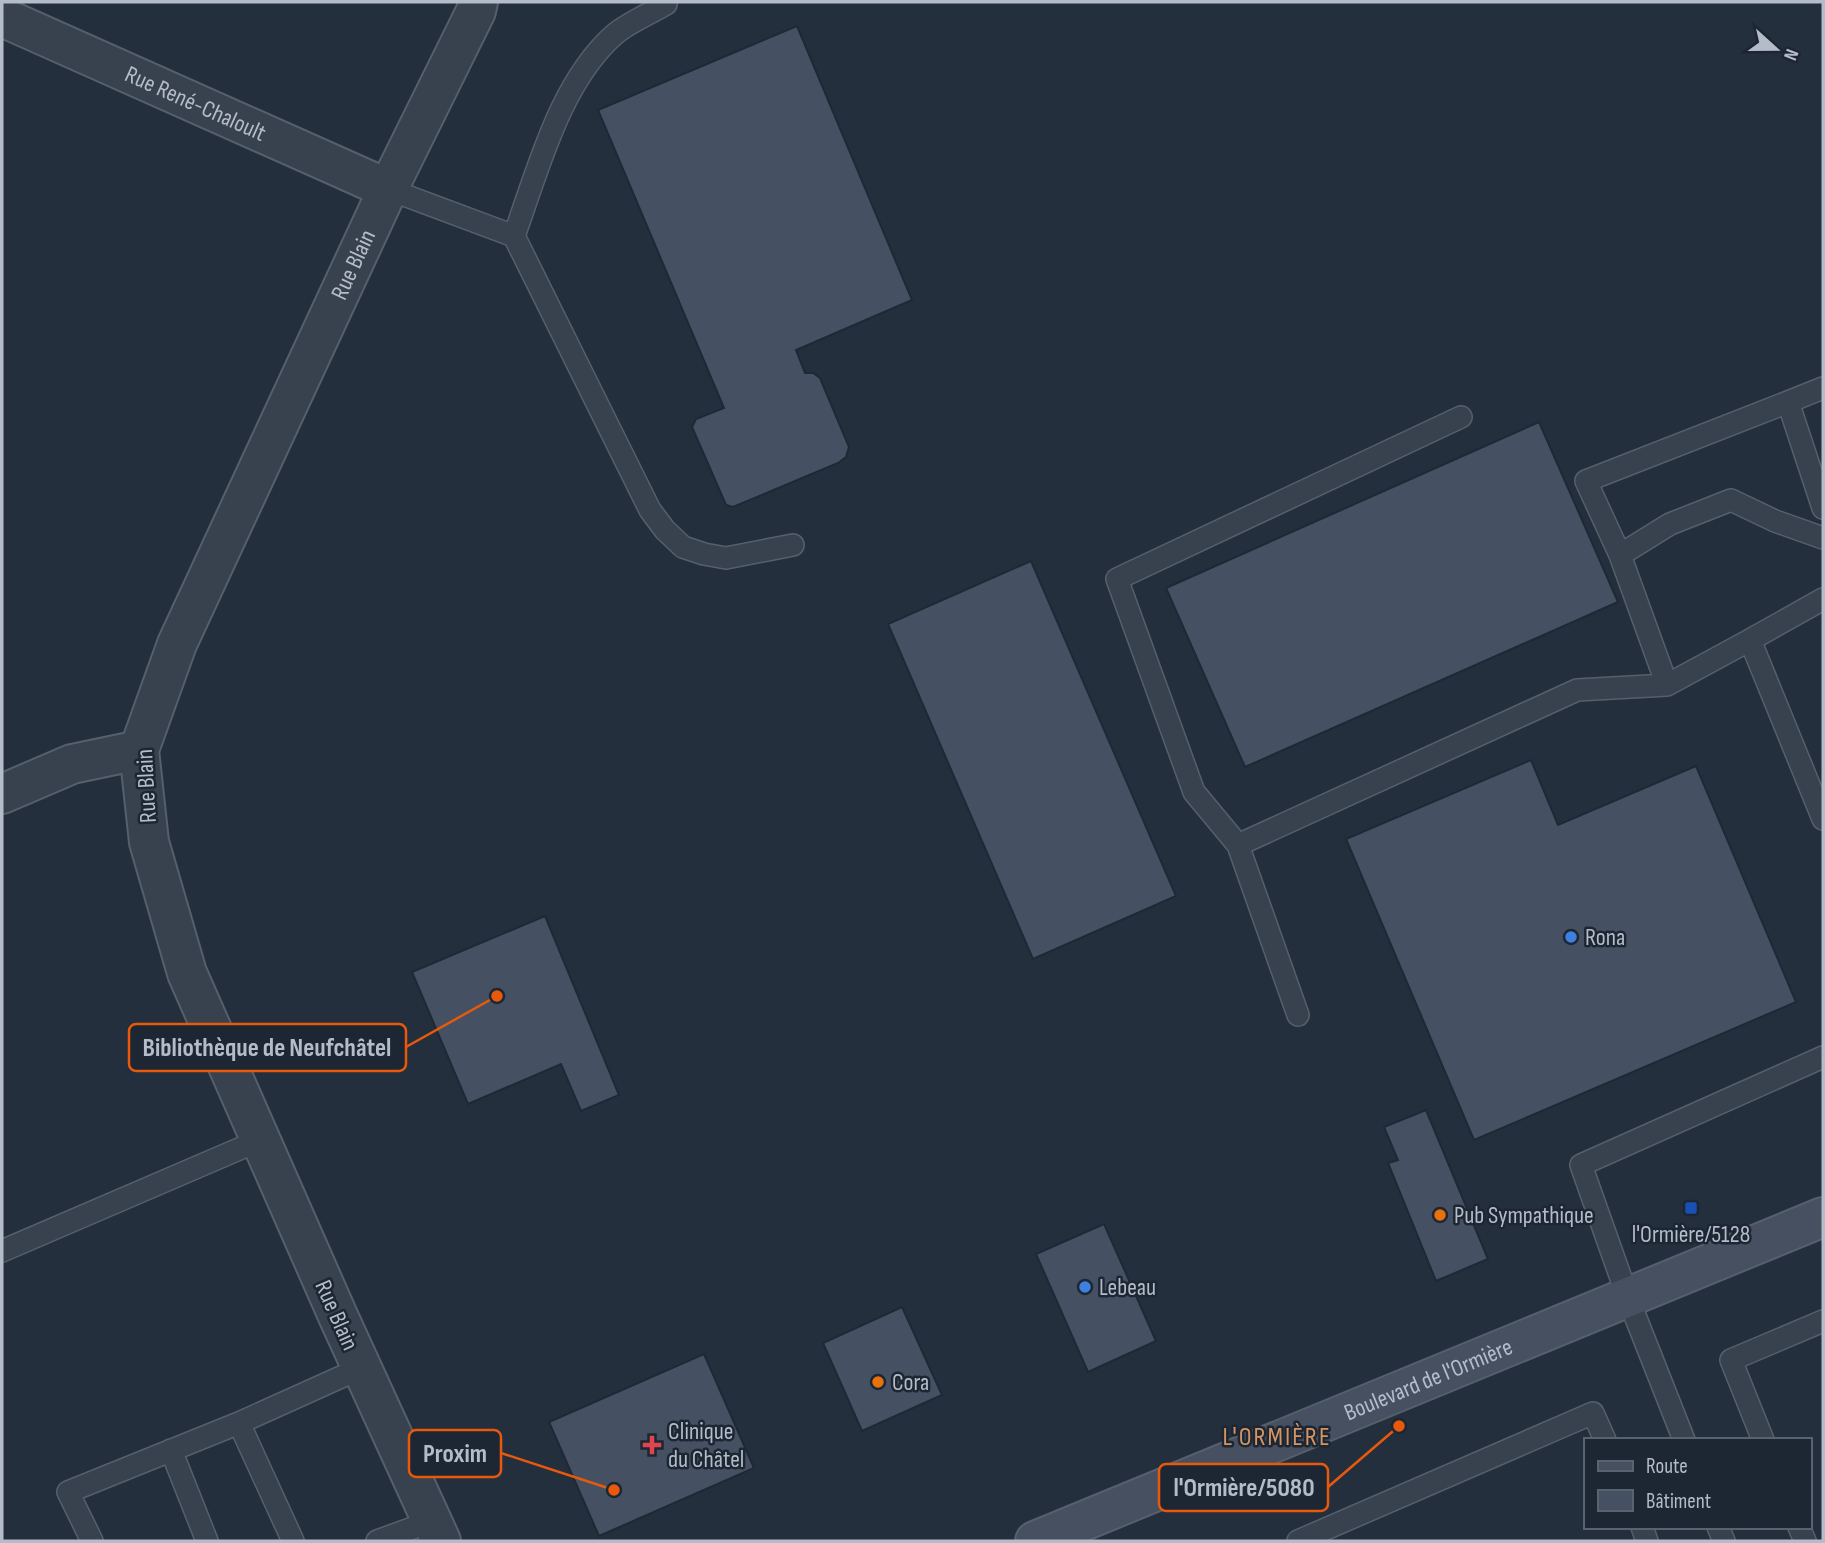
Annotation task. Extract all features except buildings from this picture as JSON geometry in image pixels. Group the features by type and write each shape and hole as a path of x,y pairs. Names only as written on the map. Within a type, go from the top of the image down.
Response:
{"main road":[{"name":"Boulevard de l'Ormière","path":"1035,1541 1823,1217"}],"street":[{"name":"Rue Blain","path":"436,1531 361,1368 187,972 149,842 139,750 177,644 388,189 478,2"},
{"name":"Rue René-Chaloult","path":"2,17 388,189"},
{"path":"2,794 72,764 139,750"}],"lane":[{"path":"514,236 562,106 594,56 616,33 666,4"},
{"path":"388,189 514,236 650,510 665,530 684,547 726,558 793,545"},
{"path":"1667,685 1620,555 1586,481 1823,388"},
{"path":"1788,402 1823,508"},
{"path":"1298,1015 1238,845 1194,792 1117,579 1461,417"},
{"path":"1620,555 1670,524 1731,499 1775,521 1823,538"},
{"path":"1238,845 1577,690 1667,685 1823,599"},
{"path":"1750,640 1823,819"},
{"path":"1683,1438 1628,1298 1581,1165 1823,1057"},
{"path":"2,1251 260,1140"},
{"path":"1762,1438 1731,1360 1823,1321"},
{"path":"92,1541 68,1492 239,1423 361,1368"},
{"path":"1297,1541 1593,1413 1604,1438"},
{"path":"239,1423 293,1541"},
{"path":"171,1450 207,1541"},
{"path":"377,1541 436,1531"}],"place":[{"name":"Rona","path":"1571,937"},
{"name":"Bibliothèque de Neufchâtel","path":"497,996"},
{"name":"l'Ormière/5128","path":"1691,1208"},
{"name":"Pub Sympathique","path":"1440,1215"},
{"name":"Lebeau","path":"1085,1287"},
{"name":"Cora","path":"878,1382"},
{"name":"l'Ormière/5080","path":"1399,1426"},
{"name":"Clinique du Châtel","path":"652,1445"},
{"name":"Proxim","path":"614,1490"}],"district":[{"name":"L'ORMIÈRE","path":"1277,1436"}]}
